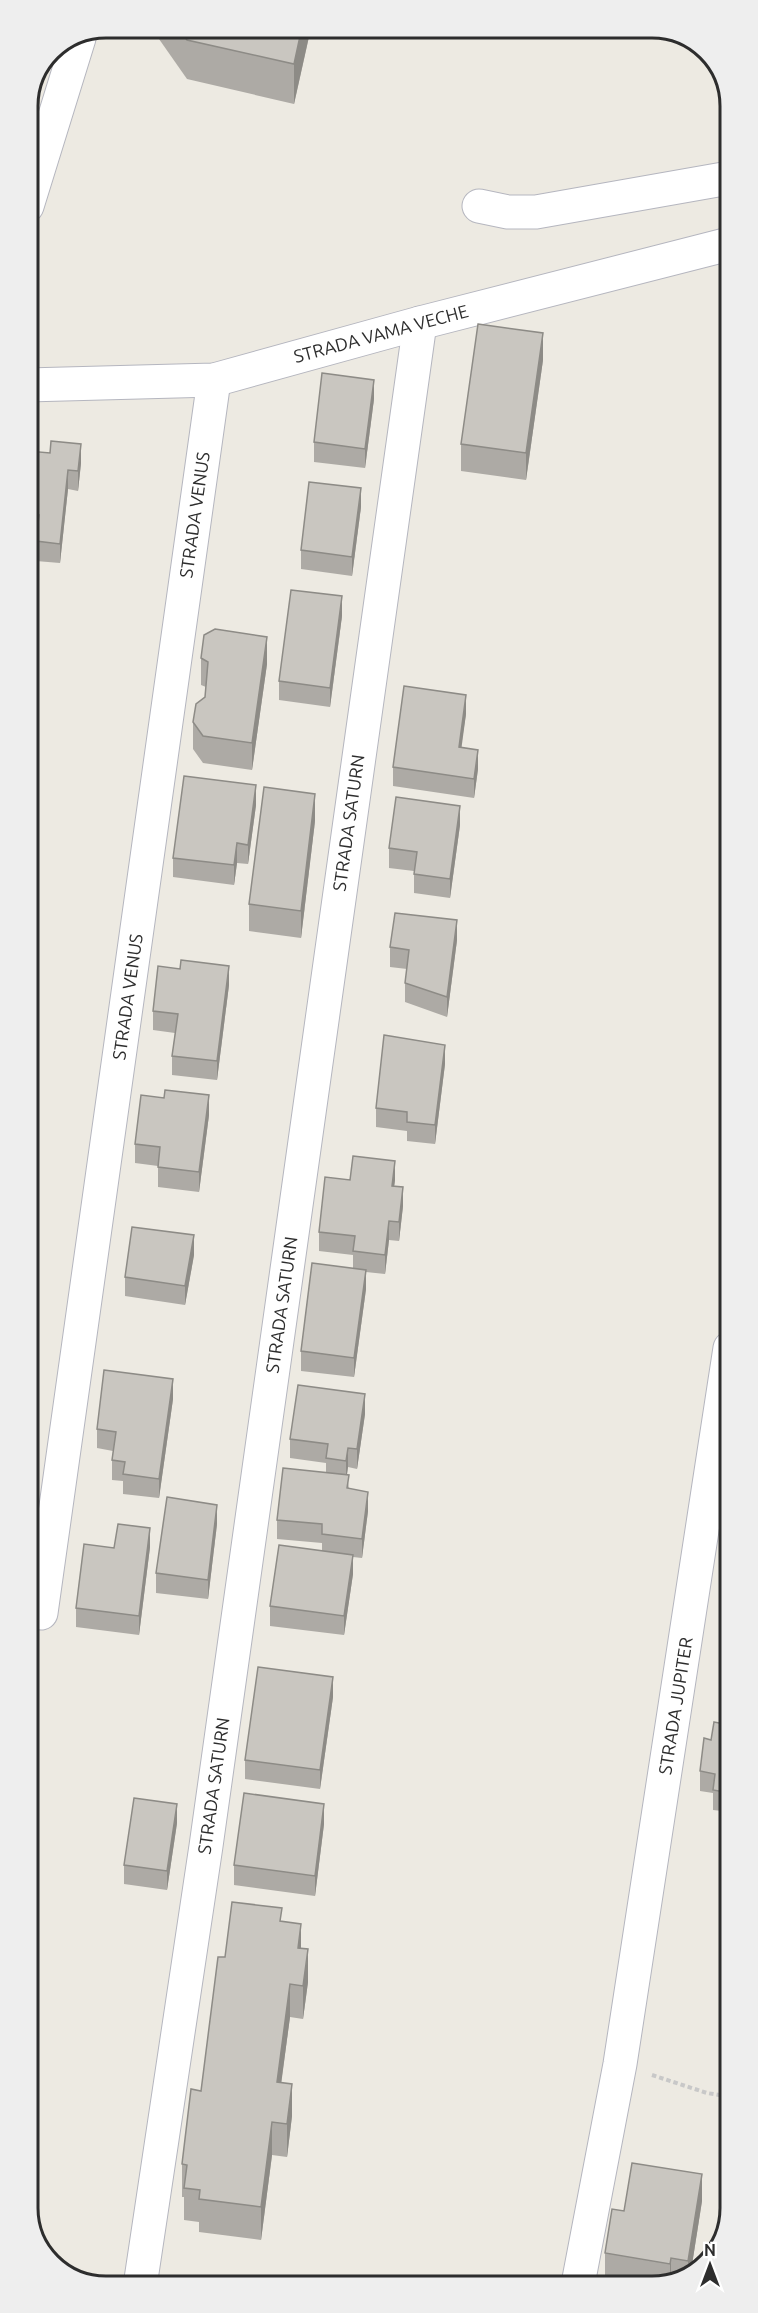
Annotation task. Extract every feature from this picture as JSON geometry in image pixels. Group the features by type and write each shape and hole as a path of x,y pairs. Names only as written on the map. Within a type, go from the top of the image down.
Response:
{"street":[{"path":"38,170 77,45"},
{"path":"479,206 508,212 536,212 720,180"},
{"name":"STRADA VAMA VECHE","path":"38,385 214,380 420,323 720,246"},
{"name":"STRADA SATURN","path":"142,2275 206,1846 420,323"},
{"name":"STRADA VENUS","path":"41,1613 214,380"},
{"name":"STRADA JUPITER","path":"580,2276 620,2064 720,1413"}],"path":[{"path":"620,2064 720,2095"}],"building":[{"path":"185,37 300,37 294,64 187,40"},
{"path":"478,324 543,333 526,453 461,444"},
{"path":"322,373 374,380 365,449 314,442"},
{"path":"51,441 81,444 78,471 68,470 60,544 38,541 38,452 50,453"},
{"path":"309,482 361,488 352,557 301,550"},
{"path":"291,590 342,596 330,688 279,681"},
{"path":"215,629 267,637 252,743 203,736 193,722 196,704 205,697 208,662 201,658 204,635"},
{"path":"404,686 466,695 459,747 478,750 474,779 393,767"},
{"path":"184,776 256,785 248,845 237,843 234,865 173,858"},
{"path":"264,787 315,794 301,911 249,904"},
{"path":"396,797 460,806 450,879 414,874 417,852 389,848"},
{"path":"395,913 457,920 447,997 405,983 409,950 390,947"},
{"path":"181,960 229,966 217,1061 172,1056 178,1014 153,1011 158,966 180,969"},
{"path":"384,1035 445,1045 435,1125 407,1122 407,1112 376,1108"},
{"path":"165,1090 209,1095 199,1172 158,1167 160,1147 135,1144 141,1095 164,1098"},
{"path":"353,1156 395,1161 392,1186 403,1187 399,1222 389,1221 385,1255 353,1251 355,1236 319,1232 325,1177 350,1180"},
{"path":"132,1227 194,1235 185,1286 125,1277"},
{"path":"312,1263 366,1270 354,1358 301,1351"},
{"path":"104,1370 173,1379 159,1479 123,1474 125,1462 112,1460 116,1432 97,1429"},
{"path":"298,1385 365,1394 357,1449 348,1448 346,1461 326,1458 328,1444 290,1439"},
{"path":"283,1468 349,1475 347,1488 368,1492 362,1539 322,1534 322,1524 277,1520"},
{"path":"167,1497 217,1505 208,1580 156,1573"},
{"path":"118,1524 150,1528 139,1616 76,1608 84,1544 114,1548"},
{"path":"279,1545 353,1555 344,1616 270,1606"},
{"path":"258,1667 333,1677 320,1770 245,1760"},
{"path":"714,1722 720,1723 720,1791 713,1790 715,1774 700,1771 704,1738 711,1740"},
{"path":"244,1793 324,1804 315,1876 234,1865"},
{"path":"134,1798 177,1804 167,1871 124,1865"},
{"path":"232,1902 282,1908 280,1921 301,1924 298,1948 308,1949 303,1986 290,1984 277,2082 292,2084 287,2124 272,2122 261,2207 199,2199 200,2190 184,2188 187,2165 182,2164 191,2089 201,2091 218,1957 225,1957"},
{"path":"632,2163 702,2174 692,2235 680,2235 680,2260 671,2258 670,2264 605,2253 612,2209 624,2211"}]}
